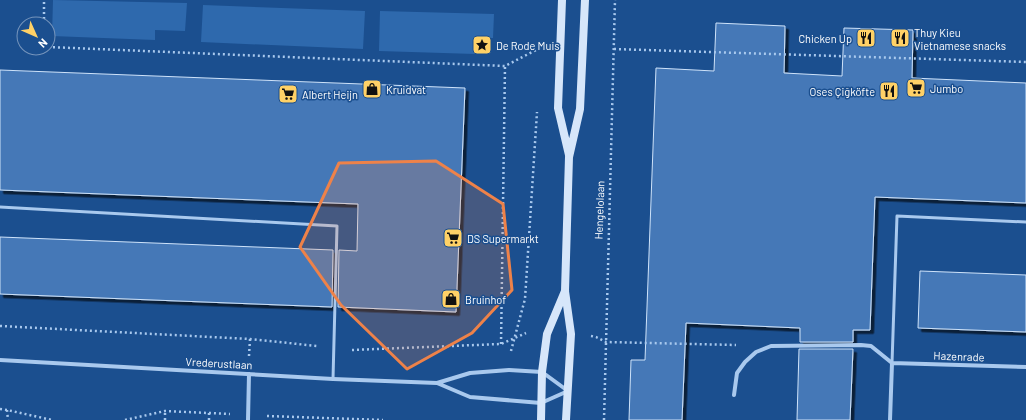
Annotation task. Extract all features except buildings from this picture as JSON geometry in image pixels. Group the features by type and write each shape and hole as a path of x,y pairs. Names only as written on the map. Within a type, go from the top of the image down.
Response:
{"street":[{"path":"562,0 558,108 569,158"},
{"path":"566,420 571,334 565,291 569,158 580,109 585,0"},
{"path":"541,420 542,372 547,334 565,291"},
{"path":"734,395 737,374 745,362 756,352 772,346 871,346 892,363 890,420"},
{"name":"Vrederustlaan","path":"0,360 332,379 437,383 470,373 509,370 542,372"},
{"name":"Hazenrade","path":"892,363 1026,367"},
{"path":"542,372 568,392"},
{"path":"248,420 249,374"},
{"name":"Vrederustlaan","path":"437,383 470,397 541,404 568,392"}],"lane":[{"path":"0,207 338,226 332,379"},
{"path":"892,363 897,216 1026,222"}],"path":[{"path":"44,0 44,16"},
{"name":"Hengelolaan","path":"604,420 615,0"},
{"path":"56,47 505,66 541,48 540,56"},
{"path":"614,49 1026,62"},
{"path":"0,326 250,339 352,350 501,344 505,66"},
{"path":"509,370 513,345 525,299 537,111"},
{"path":"606,342 772,346"},
{"path":"0,409 52,420"},
{"path":"7,410 8,420"},
{"path":"164,420 165,411"},
{"path":"209,413 209,420"}],"highlighted area":[{"path":"436,161 503,204 512,290 472,333 407,369 341,305 300,247 339,163"}],"shaded area":[{"path":"53,0 187,3 185,31 155,30 155,40 56,36 56,16 53,16"},
{"path":"203,5 365,11 363,49 201,42"},
{"path":"380,11 494,14 493,38 476,38 475,54 379,51"}],"place":[{"name":"Chicken Up","path":"866,38"},
{"name":"Thuy Kieu Vietnamese snacks","path":"900,38"},
{"name":"De Rode Muis","path":"482,45"},
{"name":"Jumbo","path":"916,88"},
{"name":"Kruidvat","path":"372,89"},
{"name":"Oses Çiğköfte","path":"889,91"},
{"name":"Albert Heijn","path":"288,94"},
{"name":"DS Supermarkt","path":"453,238"},
{"name":"Bruinhof","path":"451,299"}]}
